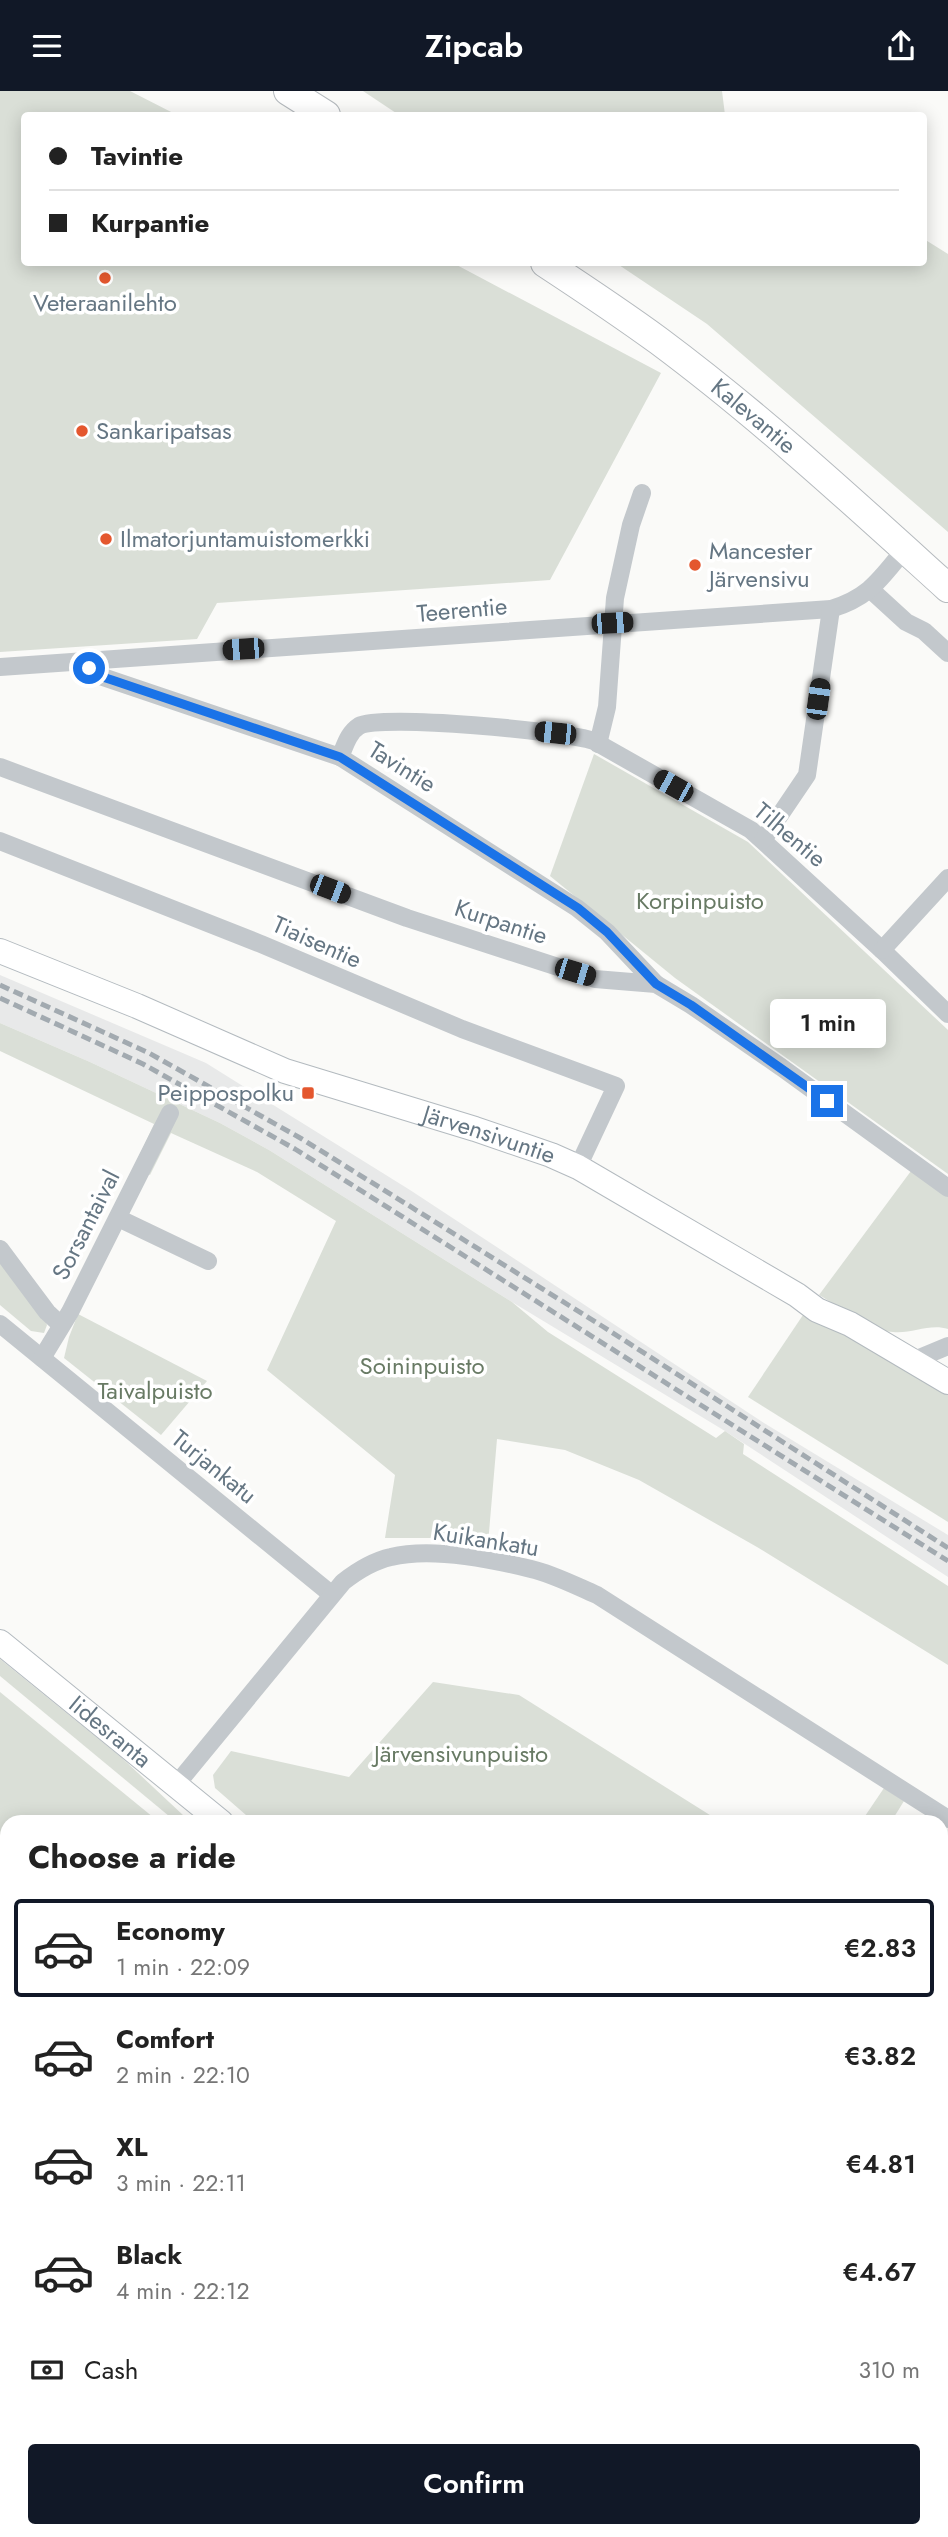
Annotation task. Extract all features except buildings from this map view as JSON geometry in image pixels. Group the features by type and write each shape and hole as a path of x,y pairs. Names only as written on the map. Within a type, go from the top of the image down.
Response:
{"main road":[{"path":"288,91 321,112"},
{"name":"Kalevantie","path":"550,266 607,304 709,380 810,464 948,588"}],"street":[{"path":"598,744 607,707 612,623 623,557 642,493"},
{"name":"Teerentie","path":"0,667 831,609 849,604 871,590 905,549"},
{"path":"871,590 906,622 924,631 948,653"},
{"path":"763,840 807,775 831,609"},
{"name":"Tavintie","path":"88,661 93,674 340,757 578,908 607,932 656,984"},
{"name":"Tilhentie","path":"340,757 349,735 360,726 387,722 502,728 581,736 751,830 948,1014"},
{"name":"Kurpantie","path":"0,767 407,918 595,979 656,984 691,1005 948,1188"},
{"name":"Tiaisentie","path":"0,841 261,944 462,1029 616,1086 578,1167"},
{"path":"882,950 948,878"},
{"name":"Järvensivuntie","path":"0,951 137,1006 285,1071 508,1140 578,1167 797,1294 823,1313 850,1324 948,1382"},
{"name":"Sorsantaival","path":"42,1358 118,1218 170,1113"},
{"path":"118,1218 208,1261"},
{"path":"0,1249 47,1312 61,1325"},
{"name":"Turjankatu","path":"0,1324 331,1594"},
{"path":"912,1361 948,1346"},
{"name":"Kuikankatu","path":"176,1785 331,1594 358,1571 389,1557 410,1553 464,1557 533,1569 597,1595 942,1815"},
{"name":"Iidesranta","path":"0,1641 212,1815"}],"shaded area":[{"path":"0,975 206,1063 410,1190 764,1423 948,1535 948,1577 725,1431 269,1150 220,1123 0,1023"}],"green space":[{"path":"0,91 130,91 171,112 21,112 21,266 459,266 661,373 550,580 217,603 197,639 0,652"},
{"path":"363,91 722,91 725,112 394,112"},
{"path":"927,241 948,254 948,532 707,324 620,266 927,266"},
{"name":"Korpinpuisto","path":"594,754 748,842 948,1030 948,1174 675,978 550,876"},
{"name":"Soininpuisto","path":"0,1023 220,1123 269,1150 512,1302 548,1332 716,1438 725,1431 744,1444 743,1454 948,1586 948,1665 757,1547 639,1480 565,1450 497,1439 488,1544 439,1538 385,1538 395,1475 267,1370 336,1221 257,1172 171,1133 150,1175 134,1167 154,1124 0,1051"},
{"path":"911,1171 948,1196 948,1329 934,1327 900,1332 883,1330 864,1323 819,1295"},
{"path":"0,1256 44,1317 47,1325 44,1333 31,1331 0,1305"},
{"path":"805,1312 948,1393 948,1522 748,1397"},
{"name":"Taivalpuisto","path":"78,1314 207,1381 161,1435 64,1358"},
{"path":"0,1659 122,1758 183,1815 168,1815 0,1676"},
{"name":"Järvensivunpuisto","path":"433,1682 519,1695 710,1815 246,1815 215,1788 213,1775 231,1751 349,1777"},
{"path":"0,1692 150,1815 0,1815"},
{"path":"884,1788 904,1801 895,1815 866,1815"}],"railway":[{"path":"0,985 149,1053 302,1139 602,1326 948,1548"},
{"path":"0,998 143,1064 295,1149 948,1561"}],"place":[{"name":"Veteraanilehto","path":"105,278"},
{"name":"Sankaripatsas","path":"82,431"},
{"name":"Ilmatorjuntamuistomerkki","path":"106,539"},
{"name":"Mancester Järvensivu","path":"695,565"},
{"name":"Peippospolku","path":"308,1093"}],"route":[{"path":"89,668 93,674 340,757 578,908 607,932 656,984 691,1005 827,1101"}]}
